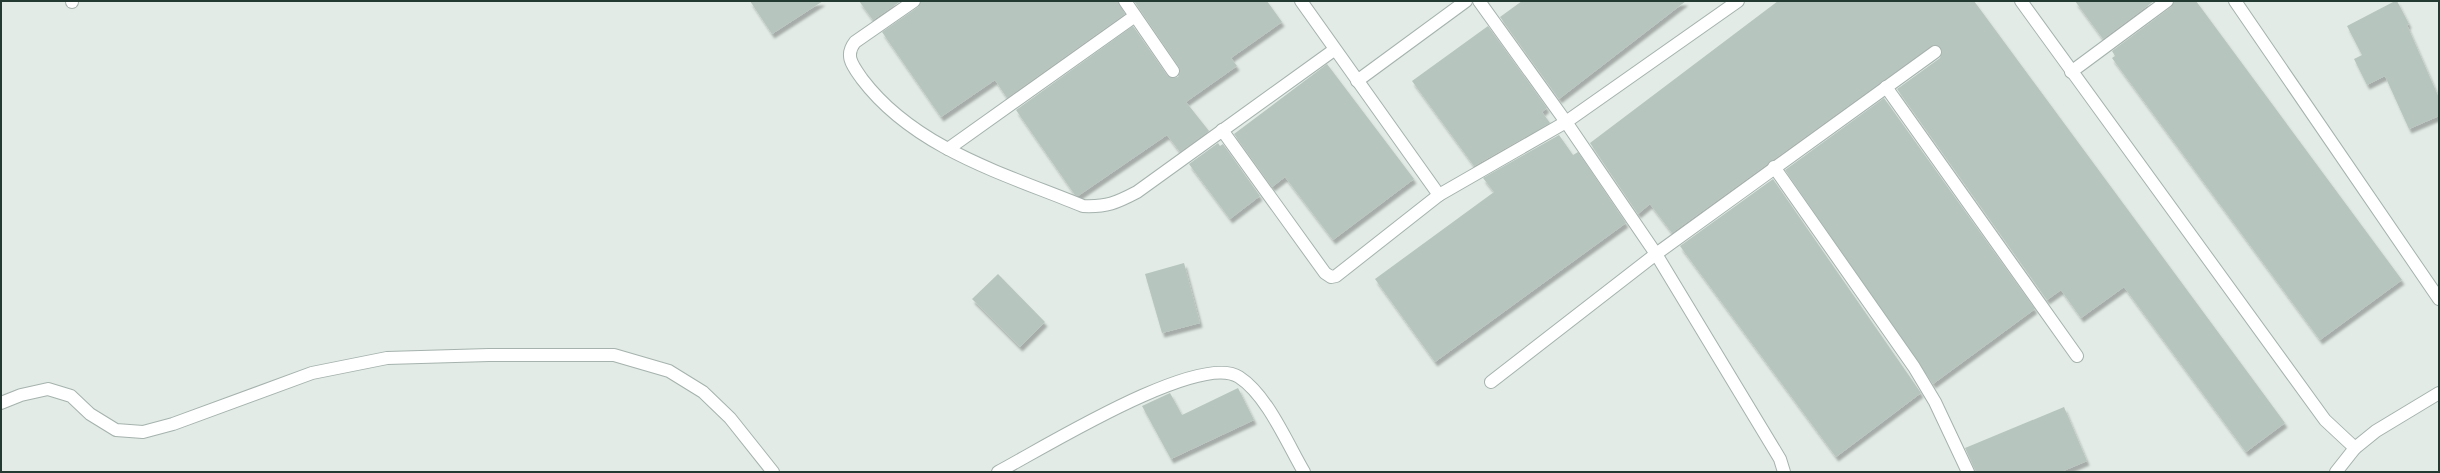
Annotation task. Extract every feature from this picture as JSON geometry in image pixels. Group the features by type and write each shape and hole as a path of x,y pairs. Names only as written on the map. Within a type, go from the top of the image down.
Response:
{"street":[{"path":"914,1 855,42 850,48 849,56 852,66 868,86 901,119 932,141 1083,206 1101,207 1114,204 1137,192 1334,50"},
{"path":"1125,1 1173,71"},
{"path":"1301,1 1334,50 1439,195"},
{"path":"1357,81 1466,1"},
{"path":"1479,1 1566,122 1656,254 1780,459 1784,472"},
{"path":"1222,130 1326,273 1331,277 1340,274 1439,195 1566,122 1738,1"},
{"path":"2021,1 2071,72 2325,420 2355,448"},
{"path":"2071,72 2167,1"},
{"path":"2235,1 2439,299"},
{"path":"948,149 1135,16"},
{"path":"1491,382 1656,254 1774,167 1935,52"},
{"path":"1886,87 2077,356"},
{"path":"1774,167 1914,367 1935,402 1968,472"},
{"path":"1,403 21,395 48,389 71,396 90,414 116,430 143,432 173,424 312,373 387,358 489,354 614,355 669,371 703,392 730,418 773,472"},
{"path":"998,472 1147,393 1174,381 1208,372 1238,376 1258,392 1304,472"},
{"path":"2336,472 2355,448 2376,431 2439,394"}],"building":[{"path":"750,1 823,1 772,34"},
{"path":"859,1 901,1 873,20"},
{"path":"921,1 1118,1 1125,14 1007,98 995,80 941,117 882,32 918,7"},
{"path":"1134,1 1267,1 1282,22 1231,58 1237,66 1186,102 1209,131 1180,152 1167,135 1078,196 1075,195 1016,110 1133,26 1167,75 1173,78 1178,77 1180,71 1179,67"},
{"path":"1522,1 1686,1 1559,99 1500,17"},
{"path":"1778,1 1974,1 2285,423 2246,452 2124,287 2081,318 2061,290 2047,300 1897,89 1940,58 1942,51 1938,45 1931,46 1672,233 1650,204 1638,214 1590,143"},
{"path":"2075,1 2154,1 2103,39"},
{"path":"2174,1 2196,1 2402,280 2320,340 2112,58 2115,56 2112,51 2171,7"},
{"path":"2397,1 2409,24 2407,25 2439,98 2439,116 2409,129 2385,76 2367,85 2354,59 2362,55 2347,26"},
{"path":"1488,26 1547,108 1542,112 1550,123 1474,166 1412,81"},
{"path":"1327,64 1414,179 1333,240 1285,177 1272,187 1234,134"},
{"path":"1884,98 2035,309 1933,384 1785,170"},
{"path":"1559,135 1573,155 1578,152 1626,223 1435,362 1375,279 1494,192 1483,178"},
{"path":"1218,143 1220,146 1223,144 1260,196 1230,219 1189,164"},
{"path":"1773,179 1921,393 1836,457 1680,246"},
{"path":"1184,263 1200,323 1162,333 1145,274"},
{"path":"998,274 1045,322 1020,347 972,299"},
{"path":"1238,388 1254,420 1171,459 1142,406 1170,393 1182,415"},
{"path":"2064,407 2087,461 2061,472 1976,472 1965,448"}]}
